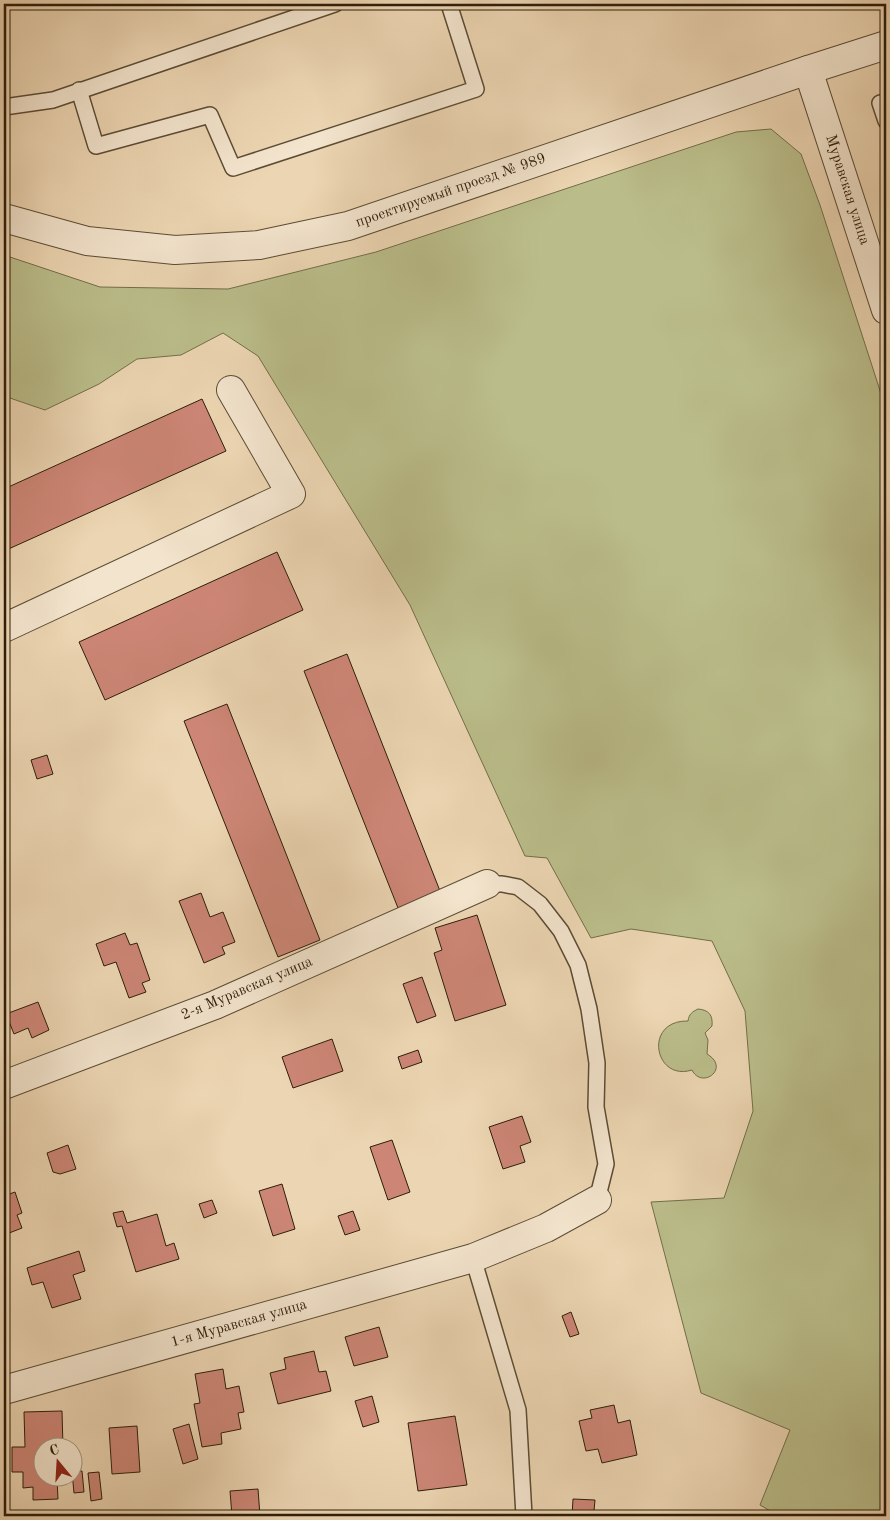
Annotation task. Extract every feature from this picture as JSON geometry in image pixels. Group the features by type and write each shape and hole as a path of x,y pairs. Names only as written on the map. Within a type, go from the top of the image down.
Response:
{"street":[{"name":"проектируемый проезд № 989","path":"4,218 87,241 175,250 259,245 348,226 886,45"},
{"name":"Муравская улица","path":"808,70 886,310"},
{"path":"4,628 291,494 231,390"},
{"name":"2-я Муравская улица","path":"4,1085 215,1005 486,884"},
{"name":"1-я Муравская улица","path":"4,1390 474,1258 546,1228 597,1200"}],"lane":[{"path":"4,107 53,100 335,4"},
{"path":"79,90 96,146 210,114 233,168 476,90 449,4"},
{"path":"880,103 886,121"},
{"path":"486,884 518,887 540,904 561,931 578,965 589,1009 597,1063 596,1107 606,1164 597,1200"},
{"path":"474,1258 518,1410 524,1516"}],"green space":[{"path":"771,129 801,154 820,205 886,409 886,1516 779,1516 760,1505 790,1430 701,1393 651,1202 724,1198 753,1111 745,1011 712,941 631,929 591,938 547,858 525,856 410,605 258,356 223,333 181,355 137,359 99,384 45,410 4,396 4,255 100,287 228,289 376,252 736,132"},
{"path":"698,1009 708,1012 712,1019 712,1026 705,1033 708,1040 707,1054 714,1060 716,1065 712,1075 702,1078 696,1076 692,1070 679,1071 669,1067 662,1060 659,1050 659,1039 664,1030 674,1023 688,1021 691,1014"}],"building":[{"path":"202,399 226,451 4,551 4,489"},
{"path":"277,552 303,610 105,700 79,642"},
{"path":"347,654 440,891 398,908 304,671"},
{"path":"227,704 320,940 278,957 184,721"},
{"path":"47,755 53,774 37,779 31,760"},
{"path":"201,893 210,917 223,912 235,942 222,947 225,954 204,963 179,901"},
{"path":"477,915 506,1005 455,1021 434,953 442,950 435,928"},
{"path":"125,933 130,945 137,943 150,980 142,983 146,992 129,998 116,962 104,966 96,944"},
{"path":"422,977 436,1016 417,1023 403,984"},
{"path":"38,1002 49,1030 32,1038 28,1028 14,1034 6,1014"},
{"path":"332,1039 343,1071 293,1088 282,1057"},
{"path":"418,1050 422,1062 402,1069 398,1057"},
{"path":"522,1116 531,1142 520,1146 525,1162 503,1169 489,1127"},
{"path":"392,1140 410,1192 388,1200 370,1147"},
{"path":"68,1145 76,1169 60,1174 53,1172 47,1153"},
{"path":"282,1184 295,1229 273,1236 259,1191"},
{"path":"15,1192 22,1213 17,1215 22,1228 4,1235 4,1196"},
{"path":"212,1200 217,1213 204,1218 199,1204"},
{"path":"123,1211 127,1223 157,1214 166,1246 174,1243 179,1259 136,1272 122,1226 117,1227 113,1213"},
{"path":"353,1211 360,1230 345,1235 338,1216"},
{"path":"79,1251 85,1271 73,1275 81,1299 52,1308 43,1282 32,1285 27,1268"},
{"path":"571,1312 579,1334 570,1337 562,1316"},
{"path":"379,1327 388,1357 354,1366 345,1337"},
{"path":"314,1351 319,1372 326,1371 331,1391 278,1404 270,1373 286,1369 284,1358"},
{"path":"223,1369 226,1389 239,1386 244,1412 238,1413 241,1429 221,1433 222,1444 202,1447 194,1404 200,1403 195,1374"},
{"path":"372,1396 379,1422 363,1427 355,1401"},
{"path":"614,1405 618,1423 630,1420 637,1455 602,1463 598,1449 586,1451 579,1421 592,1418 590,1410"},
{"path":"62,1411 63,1438 32,1438 32,1487 23,1488 23,1472 12,1472 12,1447 25,1447 24,1412"},
{"path":"455,1416 467,1485 418,1491 408,1423"},
{"path":"189,1424 198,1459 183,1464 173,1429"},
{"path":"137,1426 140,1472 112,1474 109,1428"},
{"path":"82,1471 84,1492 74,1493 74,1488 82,1488"},
{"path":"99,1472 102,1499 91,1501 88,1473"},
{"path":"33,1488 57,1488 58,1499 33,1500"},
{"path":"258,1489 260,1516 232,1516 230,1491"},
{"path":"573,1499 595,1500 594,1511 616,1511 616,1516 572,1516"}]}
